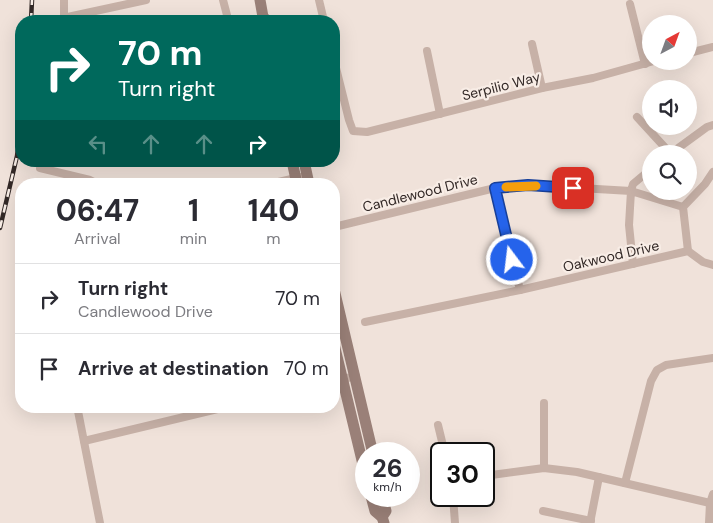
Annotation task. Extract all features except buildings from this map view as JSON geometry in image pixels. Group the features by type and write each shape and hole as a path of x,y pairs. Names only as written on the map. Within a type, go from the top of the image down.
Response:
{"main road":[{"path":"260,0 263,15"},
{"path":"340,313 370,442"},
{"path":"340,390 356,442"},
{"path":"374,507 383,520"},
{"path":"383,520 385,507"}],"street":[{"path":"63,15 64,0"},
{"path":"80,15 146,0"},
{"path":"223,0 227,15"},
{"path":"318,0 322,15"},
{"path":"630,4 642,52"},
{"path":"532,44 542,88"},
{"path":"698,51 713,47"},
{"path":"427,51 440,114"},
{"name":"Serpilio Way","path":"340,84 353,131 367,132 642,65"},
{"path":"637,117 662,145"},
{"path":"682,145 707,127 713,125"},
{"path":"40,168 82,178"},
{"path":"713,172 705,184 683,207 688,251 703,262 713,265"},
{"path":"633,264 629,225 630,191 634,184 642,177"},
{"name":"Candlewood Drive","path":"340,226 495,188 528,185 630,191 683,207"},
{"path":"495,188 520,290"},
{"name":"Oakwood Drive","path":"365,322 520,290 688,251"},
{"path":"624,483 651,381 657,370 666,365 713,358"},
{"path":"340,379 356,376"},
{"path":"544,402 544,468"},
{"path":"78,413 100,523"},
{"path":"84,441 201,413"},
{"path":"438,426 442,442"},
{"path":"495,475 544,468 577,472 710,503"},
{"path":"543,511 591,522 599,477"},
{"path":"709,523 710,503 713,494"},
{"path":"454,507 455,523"}],"railway":[{"path":"31,15 32,0"},
{"path":"0,228 15,164"}],"slow traffic":[{"path":"506,187 536,186"}],"route":[{"path":"512,260 495,188 528,185 573,188"}]}
